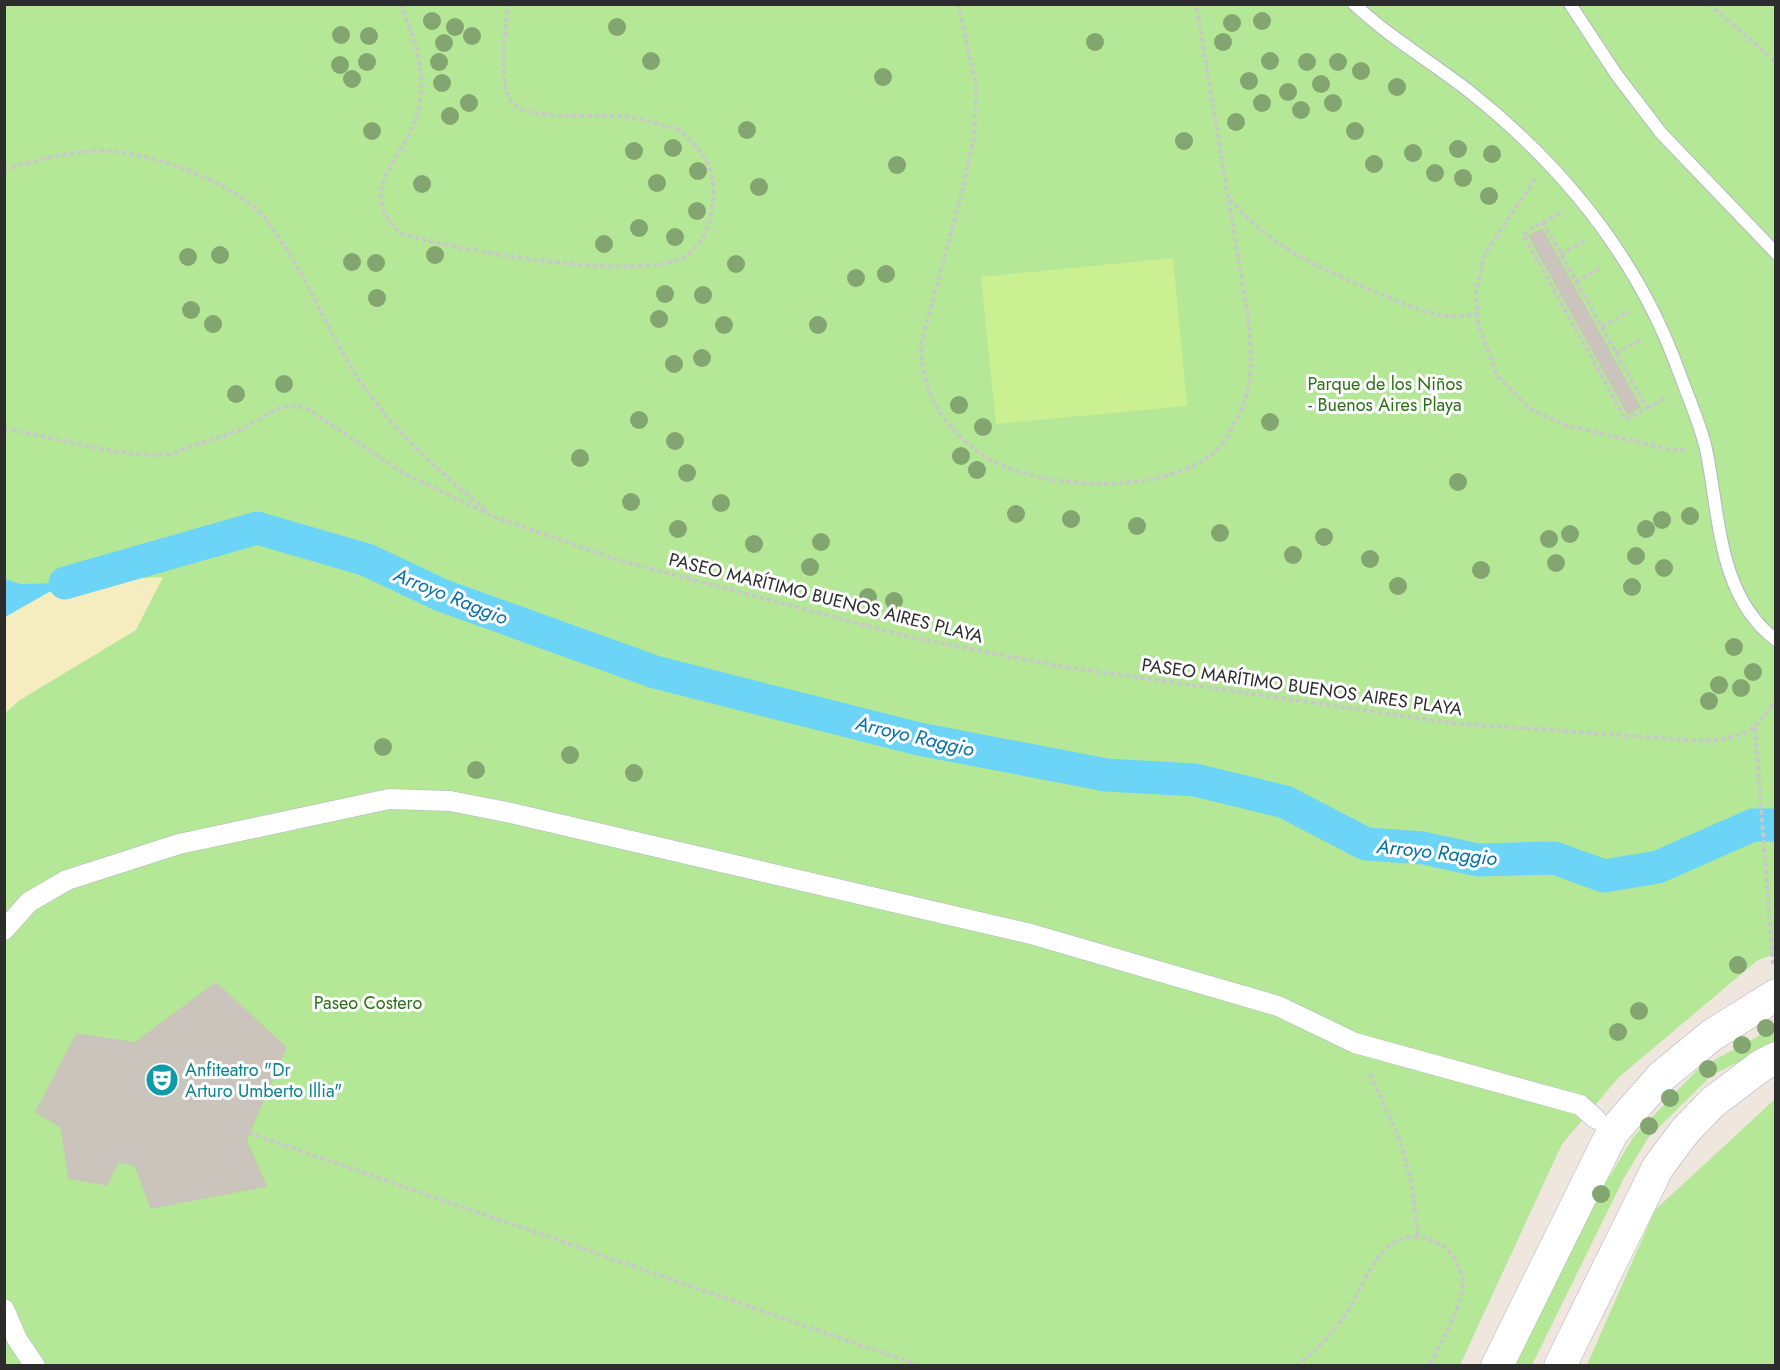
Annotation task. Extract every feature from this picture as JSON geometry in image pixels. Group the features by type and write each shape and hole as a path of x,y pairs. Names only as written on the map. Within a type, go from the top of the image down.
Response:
{"street":[{"path":"4,930 29,902 67,880 179,844 389,799 450,801 511,813 1030,934 1278,1006 1354,1044 1580,1105 1596,1119"},
{"path":"1497,1365 1612,1133 1662,1076 1775,982"},
{"path":"1560,1365 1658,1167 1685,1131 1713,1102 1762,1065 1776,1058"},
{"path":"4,1309 17,1339 35,1365"}],"lane":[{"path":"1354,4 1400,43 1469,91 1530,144 1584,201 1610,235 1651,304 1668,340 1697,421 1705,446 1725,552 1737,593 1752,616 1776,640"},
{"path":"1570,4 1616,74 1661,133 1776,253"}],"path":[{"path":"400,4 416,41 422,84 416,122 382,186 378,199 388,222 402,234 532,260 582,264 662,264 686,256 702,240 711,219 715,186 706,159 681,131 651,122 622,116 552,114 524,110 515,105 508,96 504,76 508,4"},
{"path":"958,4 976,85 974,136 921,344 920,364 925,382 941,414 964,440 987,458 1024,472 1056,480 1134,483 1181,473 1220,447 1244,408 1253,365 1229,198 1196,4"},
{"path":"1709,4 1776,62"},
{"path":"4,169 74,153 99,151 126,153 221,185 241,198 260,212 298,265 352,369 400,433 444,477 497,518"},
{"path":"1538,175 1485,253 1476,292 1478,324 1498,377 1530,409 1565,425 1672,450 1689,450"},
{"path":"1229,198 1248,222 1285,249 1333,273 1414,308 1450,316 1478,314"},
{"path":"1569,209 1523,234 1626,420 1670,395"},
{"path":"1544,222 1647,408"},
{"path":"1561,254 1590,237"},
{"path":"1576,282 1608,264"},
{"path":"1602,327 1635,308"},
{"path":"1616,353 1648,335"},
{"name":"PASEO MARÍTIMO BUENOS AIRES PLAYA","path":"4,428 106,450 170,454 240,430 279,408 296,405 310,410 403,473 497,518 622,561 906,636 1053,665 1452,723 1702,741 1730,740 1755,728"},
{"path":"1775,982 1759,752 1755,728 1776,698"},
{"path":"1354,1044 1399,1138 1412,1184 1418,1236"},
{"path":"249,1133 921,1365"},
{"path":"1296,1365 1317,1349 1335,1330 1351,1307 1382,1252 1396,1242 1418,1236 1439,1242 1454,1257 1463,1280 1460,1300 1429,1365"}],"green space":[{"path":"5,5 1775,5 1775,954 1758,960 1619,1077 1562,1144 1460,1365 5,1365 5,617 64,584 21,584 5,579"},
{"path":"1173,258 1187,406 996,424 981,277"},
{"path":"1775,1027 1775,1044 1712,1075 1648,1138 1624,1178 1532,1365 1512,1366 1585,1217 1634,1136 1698,1069"},
{"path":"1775,1099 1775,1365 1587,1365 1655,1210"}],"sand":[{"path":"163,577 136,630 20,700 5,713 5,617 65,583"}],"water":[{"path":"5,579 21,584 65,583 5,617"}],"building":[{"path":"1542,229 1640,407 1628,414 1529,236"},
{"name":"Anfiteatro \"Dr Arturo Umberto Illia\"","path":"216,983 286,1048 246,1140 266,1186 151,1208 135,1165 118,1162 107,1185 69,1178 61,1127 36,1112 77,1034 135,1043"}],"waterway":[{"name":"Arroyo Raggio","path":"65,583 257,528 367,560 441,595 655,672 919,739 1106,775 1195,780 1285,802 1366,844 1423,848 1478,860 1554,858 1604,876 1658,867 1753,825 1776,825"}],"place":[{"name":"Anfiteatro \"Dr Arturo Umberto Illia\"","path":"162,1080"}],"park label":[{"name":"Parque de los Niños - Buenos Aires Playa","path":"1385,394"},
{"name":"Paseo Costero","path":"368,1003"}]}
